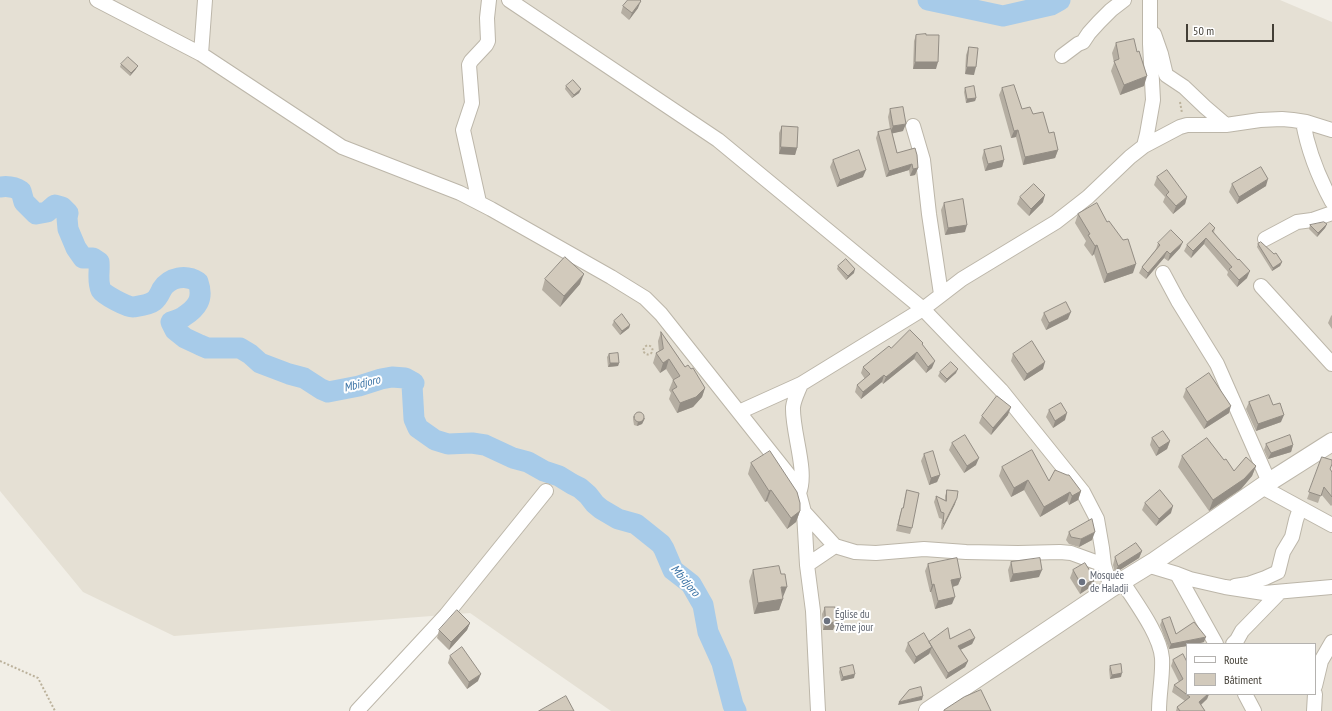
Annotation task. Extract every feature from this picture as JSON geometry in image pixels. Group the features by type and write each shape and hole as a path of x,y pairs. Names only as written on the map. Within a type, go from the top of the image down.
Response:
{"street":[{"path":"97,0 201,54 342,147 460,193 479,202 645,298 661,314 740,412 770,453 788,474 799,493 804,512 813,611 818,711"},
{"path":"201,54 205,0"},
{"path":"479,202 463,128 472,103 469,65 488,41 487,18 489,0"},
{"path":"508,0 718,140 922,309 1001,390 1083,492 1098,519 1104,565 1153,630 1162,658 1159,711"},
{"path":"1062,56 1083,42 1089,33 1110,10 1124,0"},
{"path":"1144,146 1153,100 1149,24 1150,0"},
{"path":"1149,24 1161,54 1166,75 1174,82 1184,87 1226,125"},
{"path":"740,412 801,384 922,309 962,279 1056,222 1088,197 1130,157 1144,146 1187,124 1226,125 1260,120 1294,120 1332,130"},
{"path":"1303,122 1306,139 1318,174 1332,202"},
{"path":"913,126 923,160 929,214 941,294"},
{"path":"1265,239 1297,222 1312,220 1332,212"},
{"path":"1163,273 1178,301 1217,364 1266,485 1300,508 1332,525"},
{"path":"1262,286 1332,364"},
{"path":"799,493 802,479 794,430 793,407 801,384"},
{"path":"928,711 1332,442"},
{"path":"358,711 446,615 546,491"},
{"path":"1225,587 1248,584 1278,572 1282,552 1292,536 1300,508"},
{"path":"804,512 835,546 855,552 876,553 924,549 1011,553 1060,552 1071,553 1104,565"},
{"path":"808,565 835,546"},
{"path":"1147,565 1190,579 1225,587 1264,593 1332,587"},
{"path":"1177,574 1215,643"},
{"path":"1234,643 1278,592"},
{"path":"1316,683 1321,661 1332,642"},
{"path":"1246,695 1254,711"},
{"path":"1314,695 1314,711"}],"path":[{"path":"1174,82 1175,90 1179,97 1182,117 1187,124"},
{"path":"645,346 651,346 652,352 647,354 643,351 645,346"},
{"path":"0,661 38,678 55,711"}],"shaded area":[{"path":"0,0 1280,0 1332,22 1332,711 611,711 470,613 174,636 83,592 0,491"}],"building":[{"path":"628,0 641,1 632,13 623,6"},
{"path":"916,35 939,35 938,62 915,62"},
{"path":"1134,39 1137,52 1139,51 1147,76 1124,85 1114,61 1119,59 1116,43"},
{"path":"969,47 978,48 976,67 967,67"},
{"path":"128,57 138,66 131,73 121,64"},
{"path":"573,80 581,89 574,95 566,86"},
{"path":"1014,85 1022,109 1030,107 1033,114 1043,112 1049,133 1054,132 1058,150 1025,157 1018,130 1014,131 1002,88"},
{"path":"974,86 976,98 967,99 965,88"},
{"path":"903,107 906,124 893,126 890,109"},
{"path":"782,126 798,127 797,148 781,147"},
{"path":"891,129 897,153 915,148 918,168 913,169 912,164 889,171 878,132"},
{"path":"1001,146 1004,160 988,164 984,150"},
{"path":"859,150 866,170 840,180 833,160"},
{"path":"1261,167 1268,179 1239,197 1232,184"},
{"path":"1167,170 1187,197 1176,206 1166,195 1169,192 1157,177"},
{"path":"1034,184 1045,195 1031,209 1020,197"},
{"path":"963,199 967,225 948,228 944,203"},
{"path":"1097,203 1107,222 1109,221 1123,240 1128,239 1136,264 1107,274 1097,245 1095,246 1088,235 1090,234 1078,214"},
{"path":"1324,222 1327,224 1318,233 1310,225"},
{"path":"1210,223 1215,228 1212,231 1250,271 1239,280 1229,269 1232,267 1206,238 1193,251 1187,245"},
{"path":"1171,230 1183,242 1170,254 1167,251 1148,273 1142,267 1160,245 1158,243"},
{"path":"1261,242 1274,254 1276,253 1282,262 1273,268 1258,244"},
{"path":"565,257 584,274 564,296 545,279"},
{"path":"846,259 855,269 848,276 838,266"},
{"path":"1066,302 1071,312 1049,323 1044,313"},
{"path":"622,314 630,325 622,331 614,321"},
{"path":"910,330 923,343 922,344 935,361 928,367 917,352 886,377 884,375 863,392 857,385 870,374 863,367 889,346 891,348"},
{"path":"661,332 685,367 688,365 691,369 693,368 705,388 696,397 680,403 672,390 677,387 673,380 680,376 669,359 663,363 656,353 663,349"},
{"path":"1032,341 1045,362 1027,374 1013,354"},
{"path":"618,353 619,363 610,363 609,354"},
{"path":"951,362 958,369 947,379 940,372"},
{"path":"1209,373 1231,406 1207,422 1186,389"},
{"path":"1269,395 1273,405 1280,403 1284,415 1258,424 1249,402"},
{"path":"997,396 1011,407 993,428 982,416"},
{"path":"1061,403 1067,413 1055,421 1049,410"},
{"path":"637,412 641,412 643,413 643,421 637,422 634,419 634,415"},
{"path":"1163,431 1170,441 1159,448 1152,438"},
{"path":"965,435 979,458 967,466 952,443"},
{"path":"1290,435 1293,445 1271,453 1266,444"},
{"path":"1207,438 1224,460 1226,459 1234,471 1246,457 1256,466 1244,479 1213,500 1182,456"},
{"path":"1032,450 1049,481 1055,470 1069,475 1081,491 1072,496 1070,492 1044,507 1028,480 1014,488 1002,467"},
{"path":"770,451 797,492 800,503 800,511 791,518 771,490 769,491 751,463"},
{"path":"933,451 940,475 931,478 924,454"},
{"path":"1322,457 1332,460 1330,469 1332,472 1332,497 1324,487 1321,496 1309,492"},
{"path":"907,490 919,493 912,528 898,525"},
{"path":"947,490 958,491 957,498 944,524 944,513 941,512 936,496 946,501"},
{"path":"1160,490 1173,506 1159,519 1145,503"},
{"path":"1092,519 1095,532 1081,539 1071,537 1069,532"},
{"path":"1136,543 1142,551 1118,566 1115,557"},
{"path":"957,558 961,578 951,580 955,597 938,601 934,584 932,585 928,564"},
{"path":"1040,558 1042,570 1013,574 1011,562"},
{"path":"1085,563 1095,579 1082,586 1073,570"},
{"path":"779,566 781,574 785,574 787,587 781,587 783,599 758,603 753,570"},
{"path":"825,607 835,607 836,622 826,623"},
{"path":"457,610 470,623 451,642 439,630"},
{"path":"1170,617 1176,634 1194,622 1206,637 1171,644 1162,620"},
{"path":"948,628 950,639 970,629 975,638 958,646 968,661 948,673 929,642"},
{"path":"924,633 932,647 916,657 908,643"},
{"path":"462,647 481,674 469,682 450,656"},
{"path":"1183,654 1186,660 1186,694 1174,685 1183,679 1173,660"},
{"path":"1121,664 1122,673 1112,675 1110,666"},
{"path":"853,665 855,674 843,677 840,668"},
{"path":"921,687 923,696 899,702 909,690"},
{"path":"981,690 991,711 944,711 964,697"},
{"path":"1187,695 1207,695 1199,702 1205,711 1180,711 1177,707 1190,697"},
{"path":"566,696 574,711 539,711"}],"waterway":[{"path":"928,0 1003,16 1051,5 1060,0"},
{"name":"Mbidjoro","path":"0,187 11,187 21,191 24,202 36,214 47,212 55,205 62,207 68,213 68,229 76,248 83,258 93,258 99,262 99,280 101,290 106,295 121,303 133,307 154,301 165,285 174,279 188,278 198,282 200,288 200,298 198,302 188,314 171,322 175,330 185,338 207,348 240,348 260,363 304,378 328,392 359,386 381,379 392,377 405,378 414,383 412,385 414,419 418,428 435,440 448,444 472,443 485,445 513,458 528,462 544,471 559,476 580,488 601,509 618,519 636,524 661,544 673,570 691,584 703,605 708,632 722,663 736,711"}],"place":[{"name":"Mosquée de Haladji","path":"1082,582"},
{"name":"Église du 7ème jour","path":"827,621"}]}
